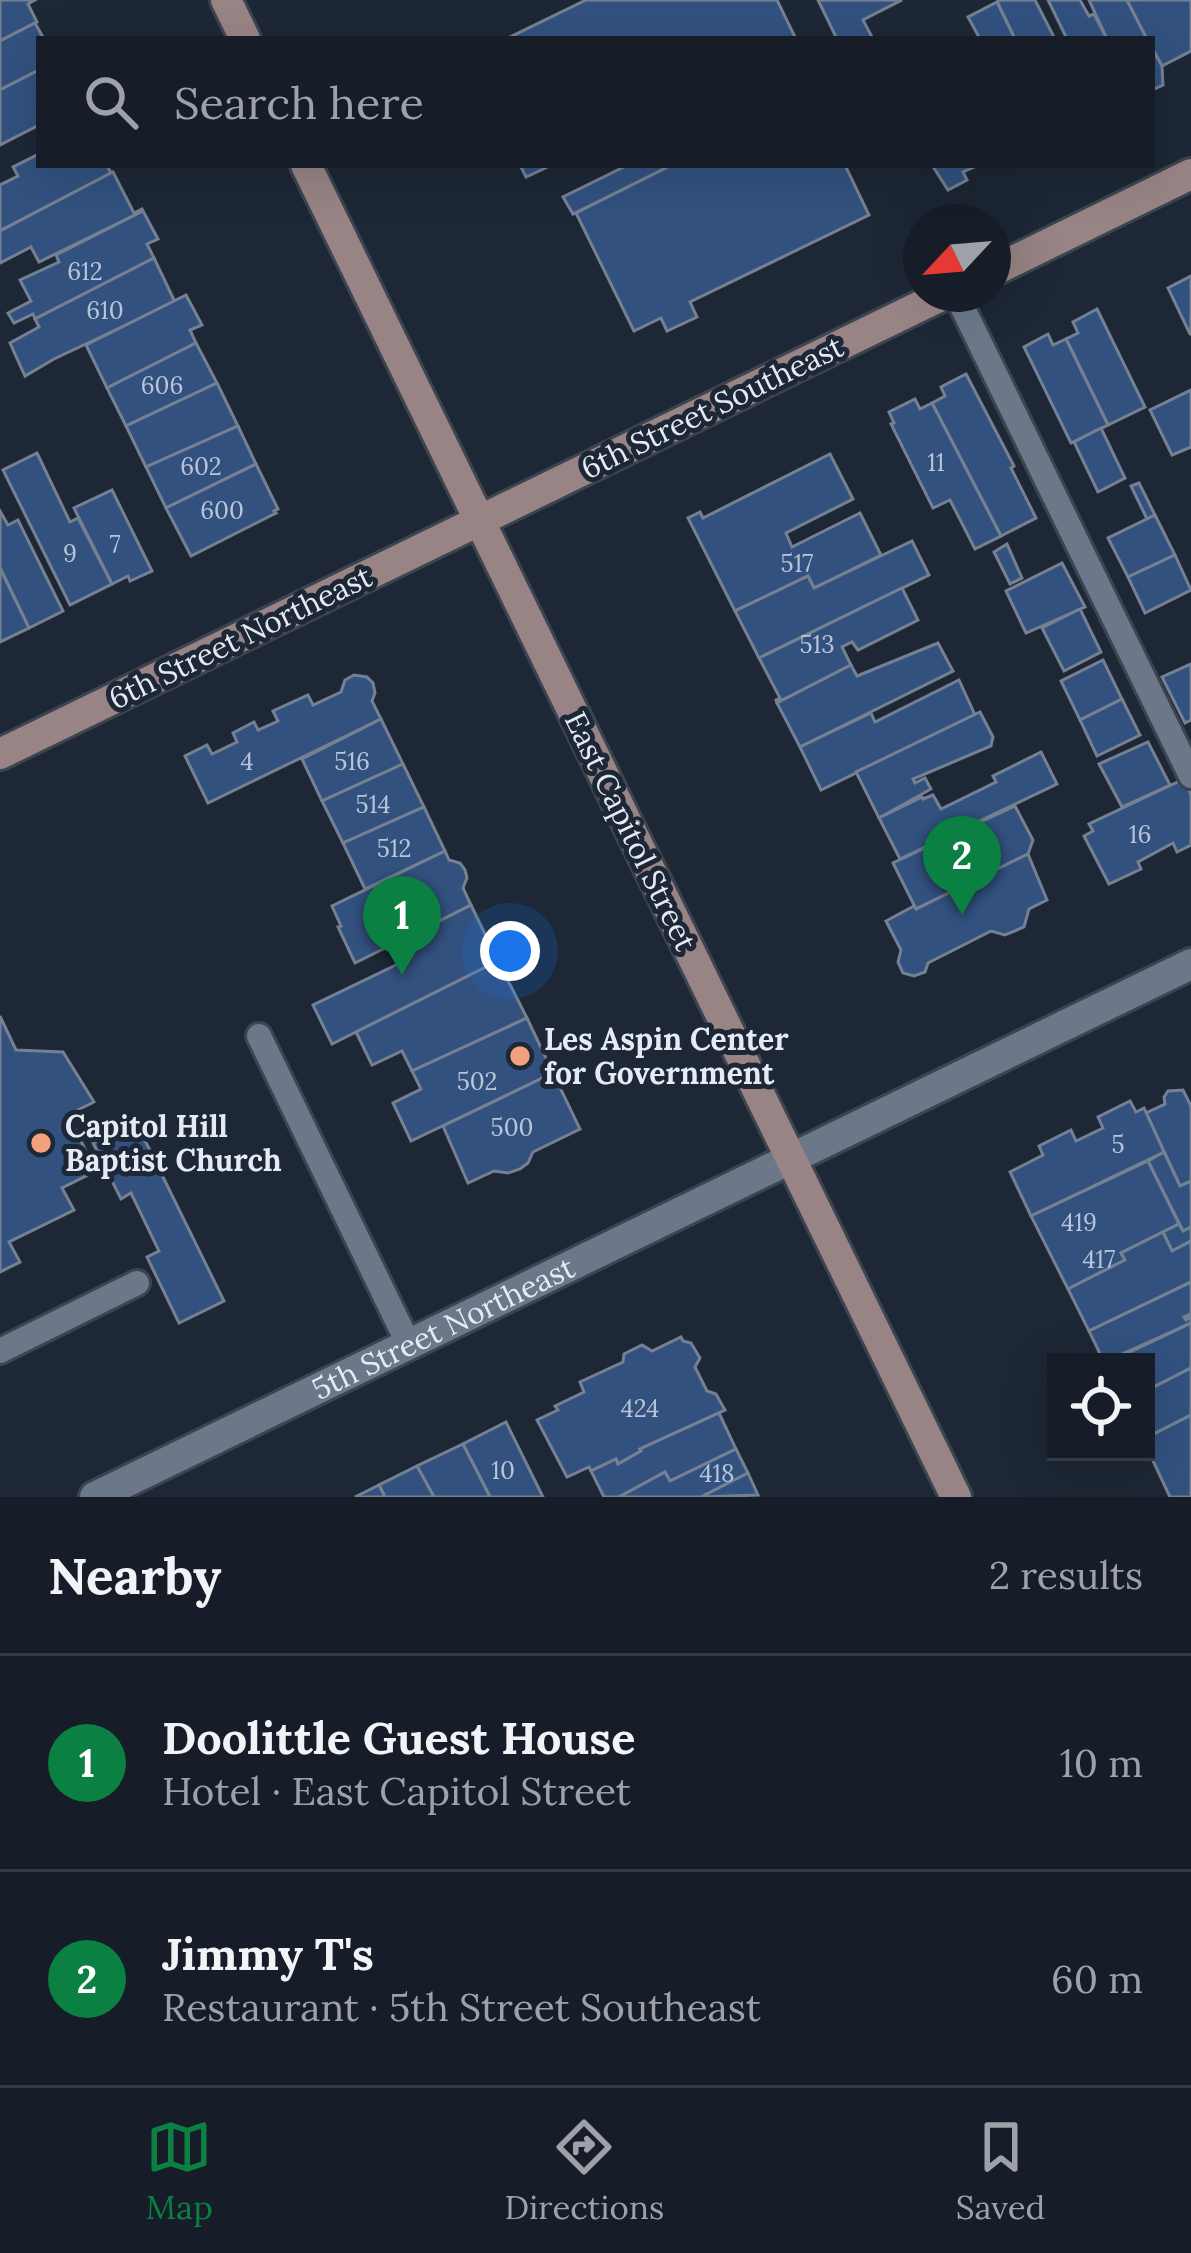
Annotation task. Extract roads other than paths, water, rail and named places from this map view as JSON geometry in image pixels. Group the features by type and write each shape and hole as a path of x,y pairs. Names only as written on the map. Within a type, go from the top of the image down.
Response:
{"main road":[{"path":"226,0 244,36"},
{"name":"East Capitol Street","path":"307,168 956,1497"},
{"path":"1011,262 1191,174"},
{"name":"6th Street Southeast","path":"479,520 909,312"},
{"name":"6th Street Northeast","path":"0,754 479,520"}],"street":[{"name":"5th Street Northeast","path":"95,1497 1191,964"}],"lane":[{"path":"965,312 1191,776"},
{"path":"260,1036 409,1345"},
{"path":"0,1351 137,1283"}],"place":[{"name":"Jimmy T's","path":"962,915"},
{"name":"Doolittle Guest House","path":"402,975"},
{"name":"Les Aspin Center for Government","path":"520,1056"},
{"name":"Capitol Hill Baptist Church","path":"41,1143"}]}
